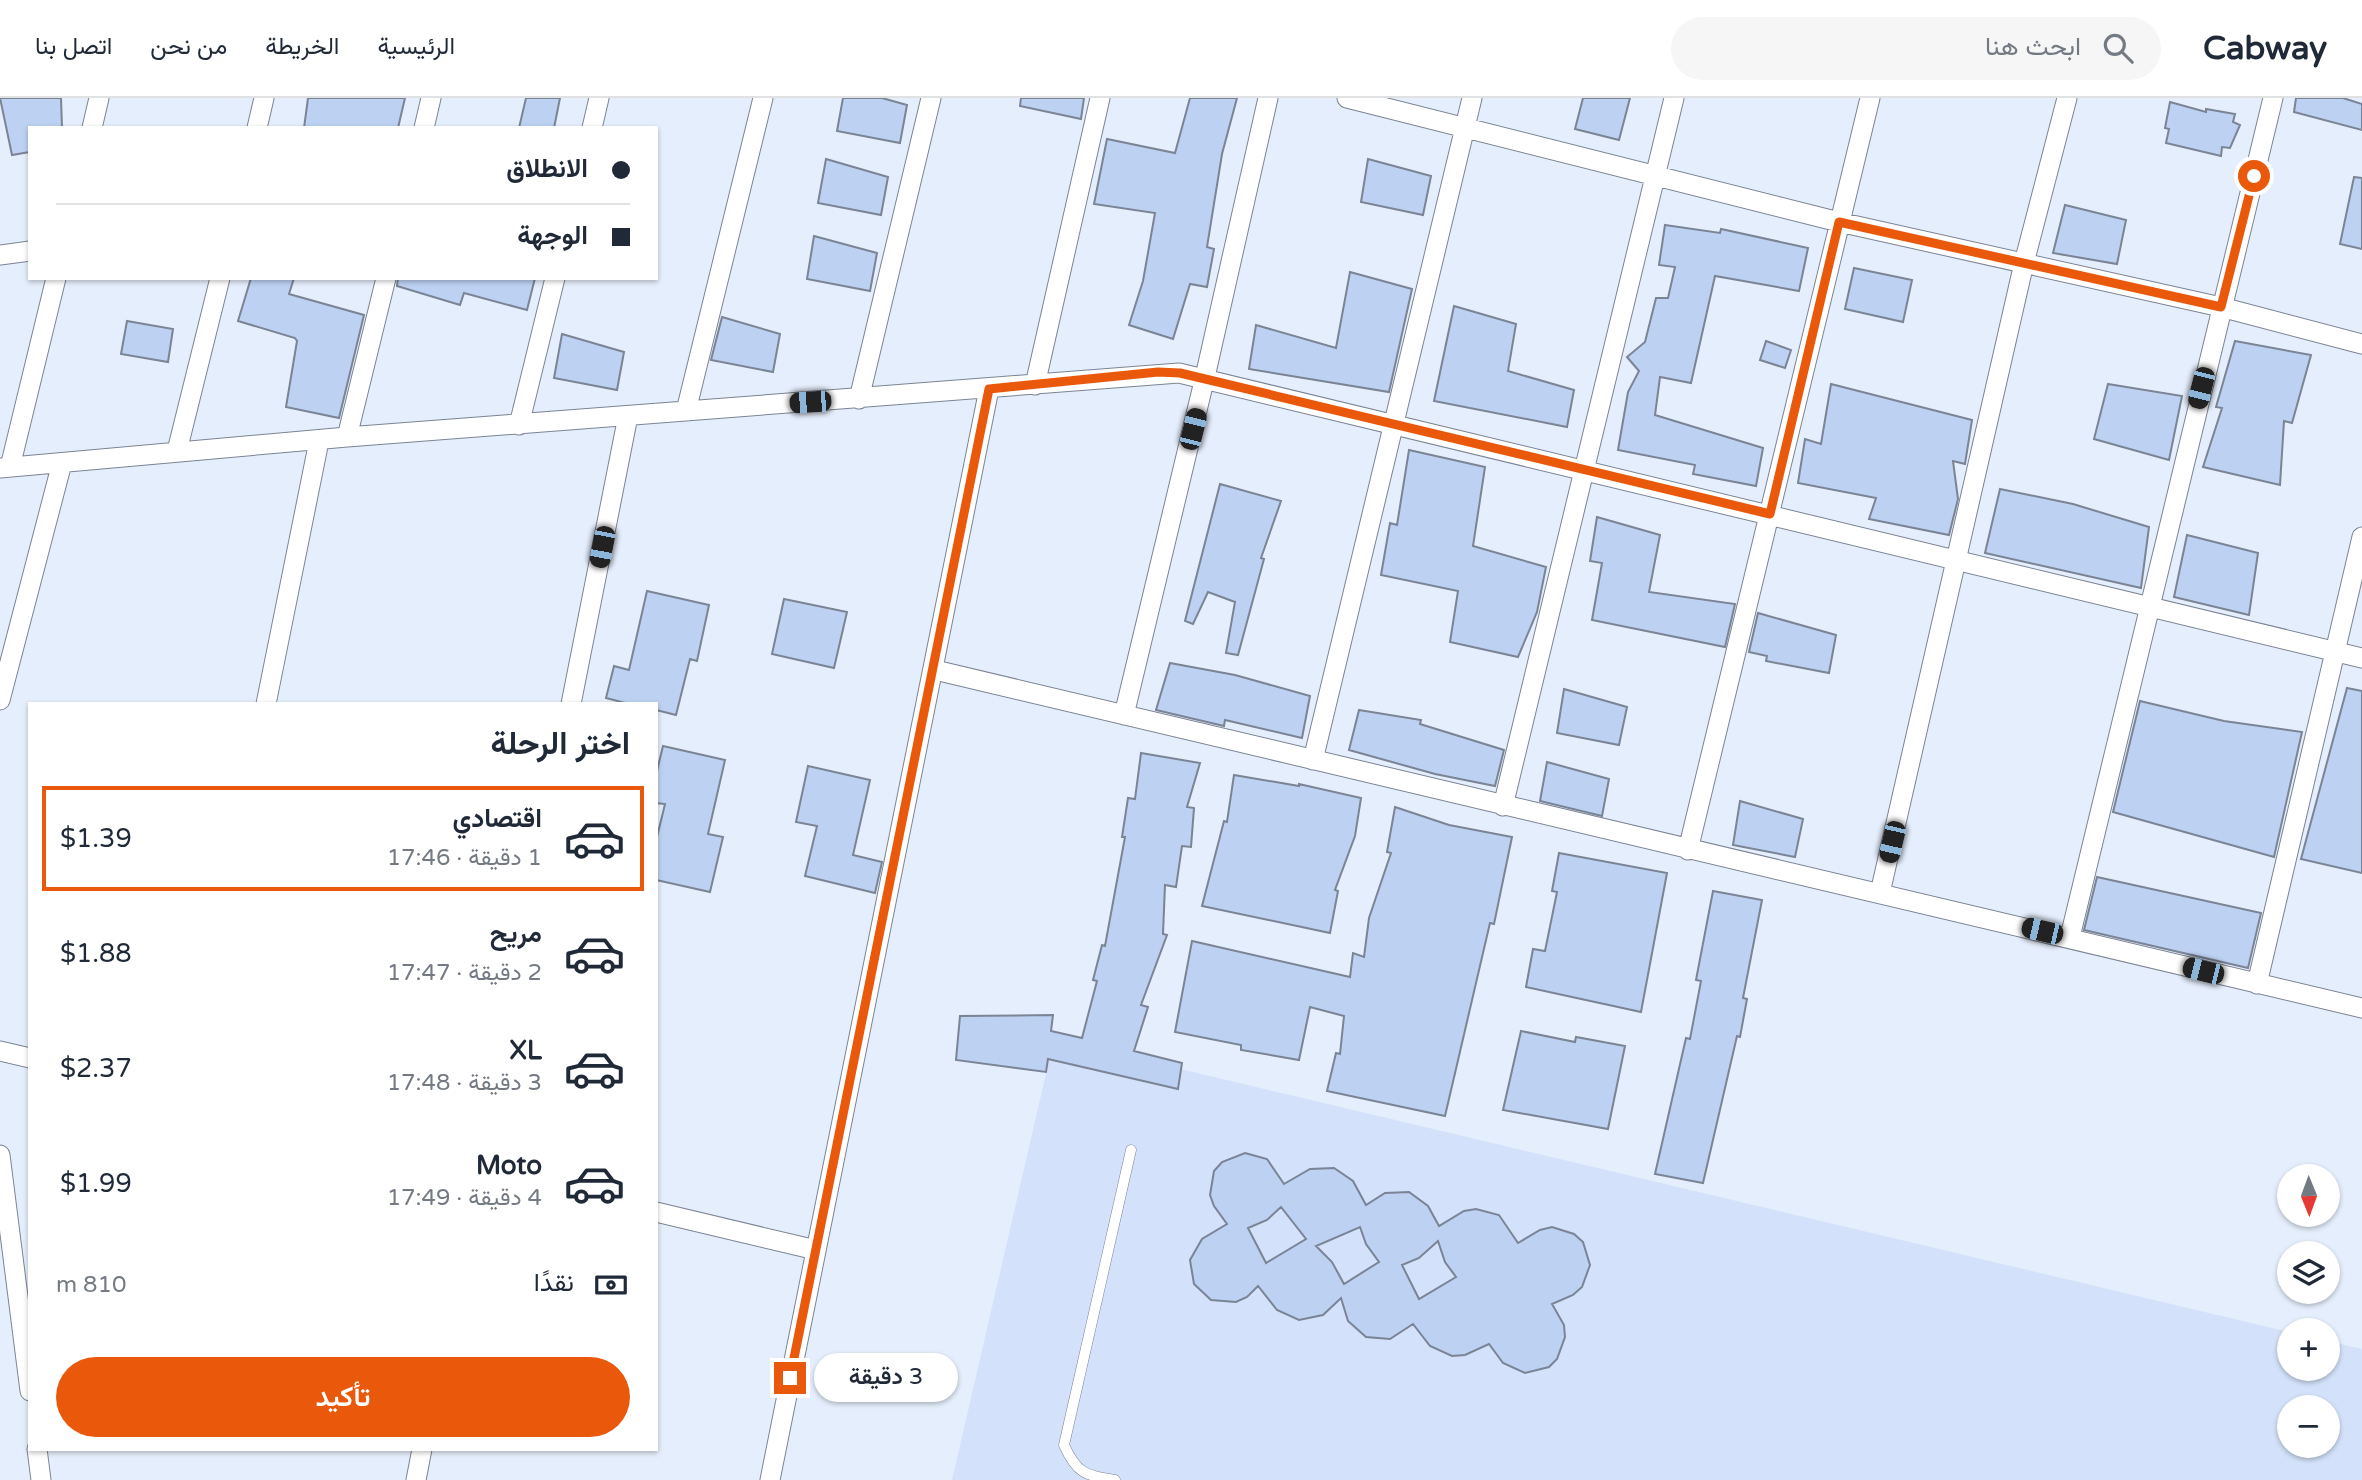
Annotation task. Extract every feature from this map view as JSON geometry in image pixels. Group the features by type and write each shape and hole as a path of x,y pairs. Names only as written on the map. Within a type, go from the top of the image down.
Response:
{"street":[{"path":"92,126 99,98"},
{"path":"257,126 264,98"},
{"path":"424,126 431,98"},
{"path":"592,126 599,98"},
{"path":"686,411 763,98"},
{"path":"859,399 931,98"},
{"path":"1035,385 1100,98"},
{"path":"1124,715 1268,98"},
{"path":"1347,98 1839,222 2221,307 2362,344"},
{"path":"1312,760 1472,98"},
{"path":"1503,806 1674,98"},
{"path":"1688,850 1870,98"},
{"path":"1880,893 2024,263 2067,98"},
{"path":"2070,937 2273,98"},
{"path":"0,255 28,251"},
{"path":"55,280 5,467 347,437 989,389 1158,372 1205,377 2362,658"},
{"path":"177,451 220,280"},
{"path":"347,437 386,280"},
{"path":"519,425 555,280"},
{"path":"770,1480 935,670 989,389"},
{"path":"571,702 628,416"},
{"path":"266,702 319,441"},
{"path":"0,700 2,680 62,463"},
{"path":"2257,984 2362,537"},
{"path":"935,670 2362,1008"},
{"path":"0,1051 28,1058"},
{"path":"0,1155 28,1375"},
{"path":"658,1212 816,1250"},
{"path":"37,1451 41,1480"},
{"path":"416,1480 422,1451"}],"lane":[{"path":"1115,1480 1086,1475 1072,1464 1064,1445 1131,1150"}],"shaded area":[{"path":"1054,1039 2277,1329 2277,1381 2340,1381 2340,1344 2362,1349 2362,1480 952,1480"}],"building":[{"path":"0,98 61,98 62,126 28,126 28,152 12,155"},
{"path":"308,98 405,98 398,126 304,126"},
{"path":"526,98 560,98 554,126 519,126"},
{"path":"843,98 882,98 907,105 900,143 837,131"},
{"path":"1021,98 1084,98 1081,119 1020,106"},
{"path":"1190,98 1237,98 1222,154 1207,247 1214,249 1207,287 1190,284 1173,339 1129,325 1143,281 1155,213 1094,204 1107,139 1175,153"},
{"path":"1583,98 1630,98 1619,140 1575,129"},
{"path":"2296,98 2343,98 2362,104 2362,130 2294,112"},
{"path":"2170,102 2206,112 2206,109 2235,114 2233,122 2240,125 2230,148 2222,147 2221,156 2166,143 2169,129 2165,128"},
{"path":"826,159 888,177 881,215 818,203"},
{"path":"1368,159 1431,176 1423,215 1361,202"},
{"path":"2354,177 2362,178 2362,249 2340,244"},
{"path":"2065,205 2126,220 2117,264 2053,253"},
{"path":"1665,225 1720,233 1721,229 1808,248 1799,291 1715,276 1691,383 1660,377 1655,415 1763,448 1756,486 1693,474 1695,465 1618,450 1628,392 1639,371 1627,357 1645,342 1656,298 1668,298 1675,267 1659,265"},
{"path":"814,236 877,253 870,291 807,279"},
{"path":"1854,268 1912,280 1903,322 1845,309"},
{"path":"1350,272 1412,289 1389,392 1249,369 1256,325 1336,348"},
{"path":"250,280 293,280 289,294 364,315 339,418 286,407 297,341 295,338 238,321"},
{"path":"398,280 534,280 527,310 464,293 460,305 397,286"},
{"path":"1454,306 1516,324 1508,371 1574,390 1567,427 1434,401"},
{"path":"722,317 780,334 773,372 711,360"},
{"path":"127,321 173,329 168,362 121,354"},
{"path":"562,334 624,352 617,390 554,378"},
{"path":"1766,341 1791,350 1785,368 1760,360"},
{"path":"2235,341 2311,355 2292,423 2284,421 2280,485 2203,467 2222,408 2216,407"},
{"path":"1831,384 1972,420 1965,464 1953,461 1958,499 1949,535 1869,519 1876,498 1798,483 1805,439 1821,444"},
{"path":"2108,384 2182,396 2169,460 2094,439"},
{"path":"1409,450 1485,467 1473,546 1546,567 1537,612 1518,657 1450,642 1458,591 1381,575 1390,523 1397,525"},
{"path":"1220,484 1281,501 1261,558 1264,559 1238,655 1226,653 1235,602 1208,592 1193,624 1185,621"},
{"path":"2000,489 2073,504 2149,527 2141,588 1985,553"},
{"path":"1597,517 1660,535 1649,592 1735,604 1725,647 1592,620 1602,563 1590,561"},
{"path":"2187,535 2258,553 2249,615 2174,597"},
{"path":"647,591 709,605 697,661 690,659 676,715 658,710 658,702 621,702 606,698 614,666 629,670"},
{"path":"784,599 847,612 834,668 772,654"},
{"path":"1758,613 1836,635 1829,673 1766,661 1767,656 1749,652"},
{"path":"1170,663 1235,675 1310,696 1302,738 1225,720 1224,726 1156,710"},
{"path":"2347,688 2362,691 2362,873 2301,859"},
{"path":"1564,689 1627,707 1619,745 1557,733"},
{"path":"2140,701 2224,721 2302,732 2274,857 2113,812"},
{"path":"1359,710 1421,720 1420,724 1504,750 1495,786 1435,774 1349,750"},
{"path":"663,746 725,760 708,834 723,837 710,892 658,880 658,833 665,804 658,803 658,767"},
{"path":"1141,753 1200,763 1187,807 1194,808 1191,847 1182,846 1176,887 1165,885 1163,934 1167,935 1141,1005 1148,1007 1134,1051 1182,1063 1178,1089 1048,1059 1046,1072 956,1060 960,1016 1053,1015 1051,1031 1082,1038 1097,981 1093,980 1102,945 1105,946 1125,837 1122,837 1128,798 1135,799"},
{"path":"1547,762 1609,779 1602,816 1540,801"},
{"path":"808,766 870,780 853,855 882,862 875,893 805,876 817,826 796,822"},
{"path":"1234,775 1299,784 1361,798 1355,836 1335,890 1338,891 1330,933 1202,906 1224,821 1227,822"},
{"path":"1740,801 1803,819 1795,857 1733,845"},
{"path":"1395,807 1449,825 1512,837 1494,924 1490,923 1445,1116 1327,1091 1336,1053 1340,1054 1344,1016 1310,1007 1299,1060 1241,1050 1241,1045 1175,1032 1192,941 1350,977 1353,953 1364,957 1369,918 1391,853 1387,852"},
{"path":"1559,853 1667,873 1641,1012 1526,987 1533,949 1545,951 1557,892 1552,891"},
{"path":"2097,877 2261,913 2248,968 2084,930"},
{"path":"1713,891 1762,900 1743,998 1747,999 1740,1037 1737,1036 1703,1183 1655,1174 1686,1038 1690,1039 1701,981 1696,980"},
{"path":"1521,1031 1575,1042 1576,1037 1625,1046 1608,1129 1503,1110"},
{"path":"1245,1153 1267,1159 1284,1184 1310,1169 1334,1168 1353,1181 1366,1205 1385,1193 1409,1192 1428,1206 1439,1226 1464,1211 1476,1209 1499,1215 1518,1243 1540,1230 1552,1227 1574,1234 1583,1242 1590,1265 1582,1287 1573,1295 1552,1304 1564,1325 1565,1337 1557,1359 1549,1367 1525,1373 1503,1363 1489,1344 1465,1355 1452,1356 1430,1346 1413,1324 1390,1339 1366,1337 1348,1321 1341,1298 1323,1315 1299,1320 1277,1310 1258,1286 1247,1297 1236,1302 1211,1300 1194,1284 1190,1260 1202,1239 1227,1224 1214,1206 1210,1195 1214,1171 1222,1162","holes":["1281,1207 1306,1239 1266,1263 1248,1228 1267,1220","1360,1227 1366,1244 1379,1262 1344,1284 1332,1262 1316,1246","1438,1241 1445,1262 1456,1277 1419,1299 1402,1265 1419,1258"]}],"route":[{"path":"790,1378 935,670 989,389 1158,372 1205,377 1770,514 1839,222 2221,307 2254,176"}]}
